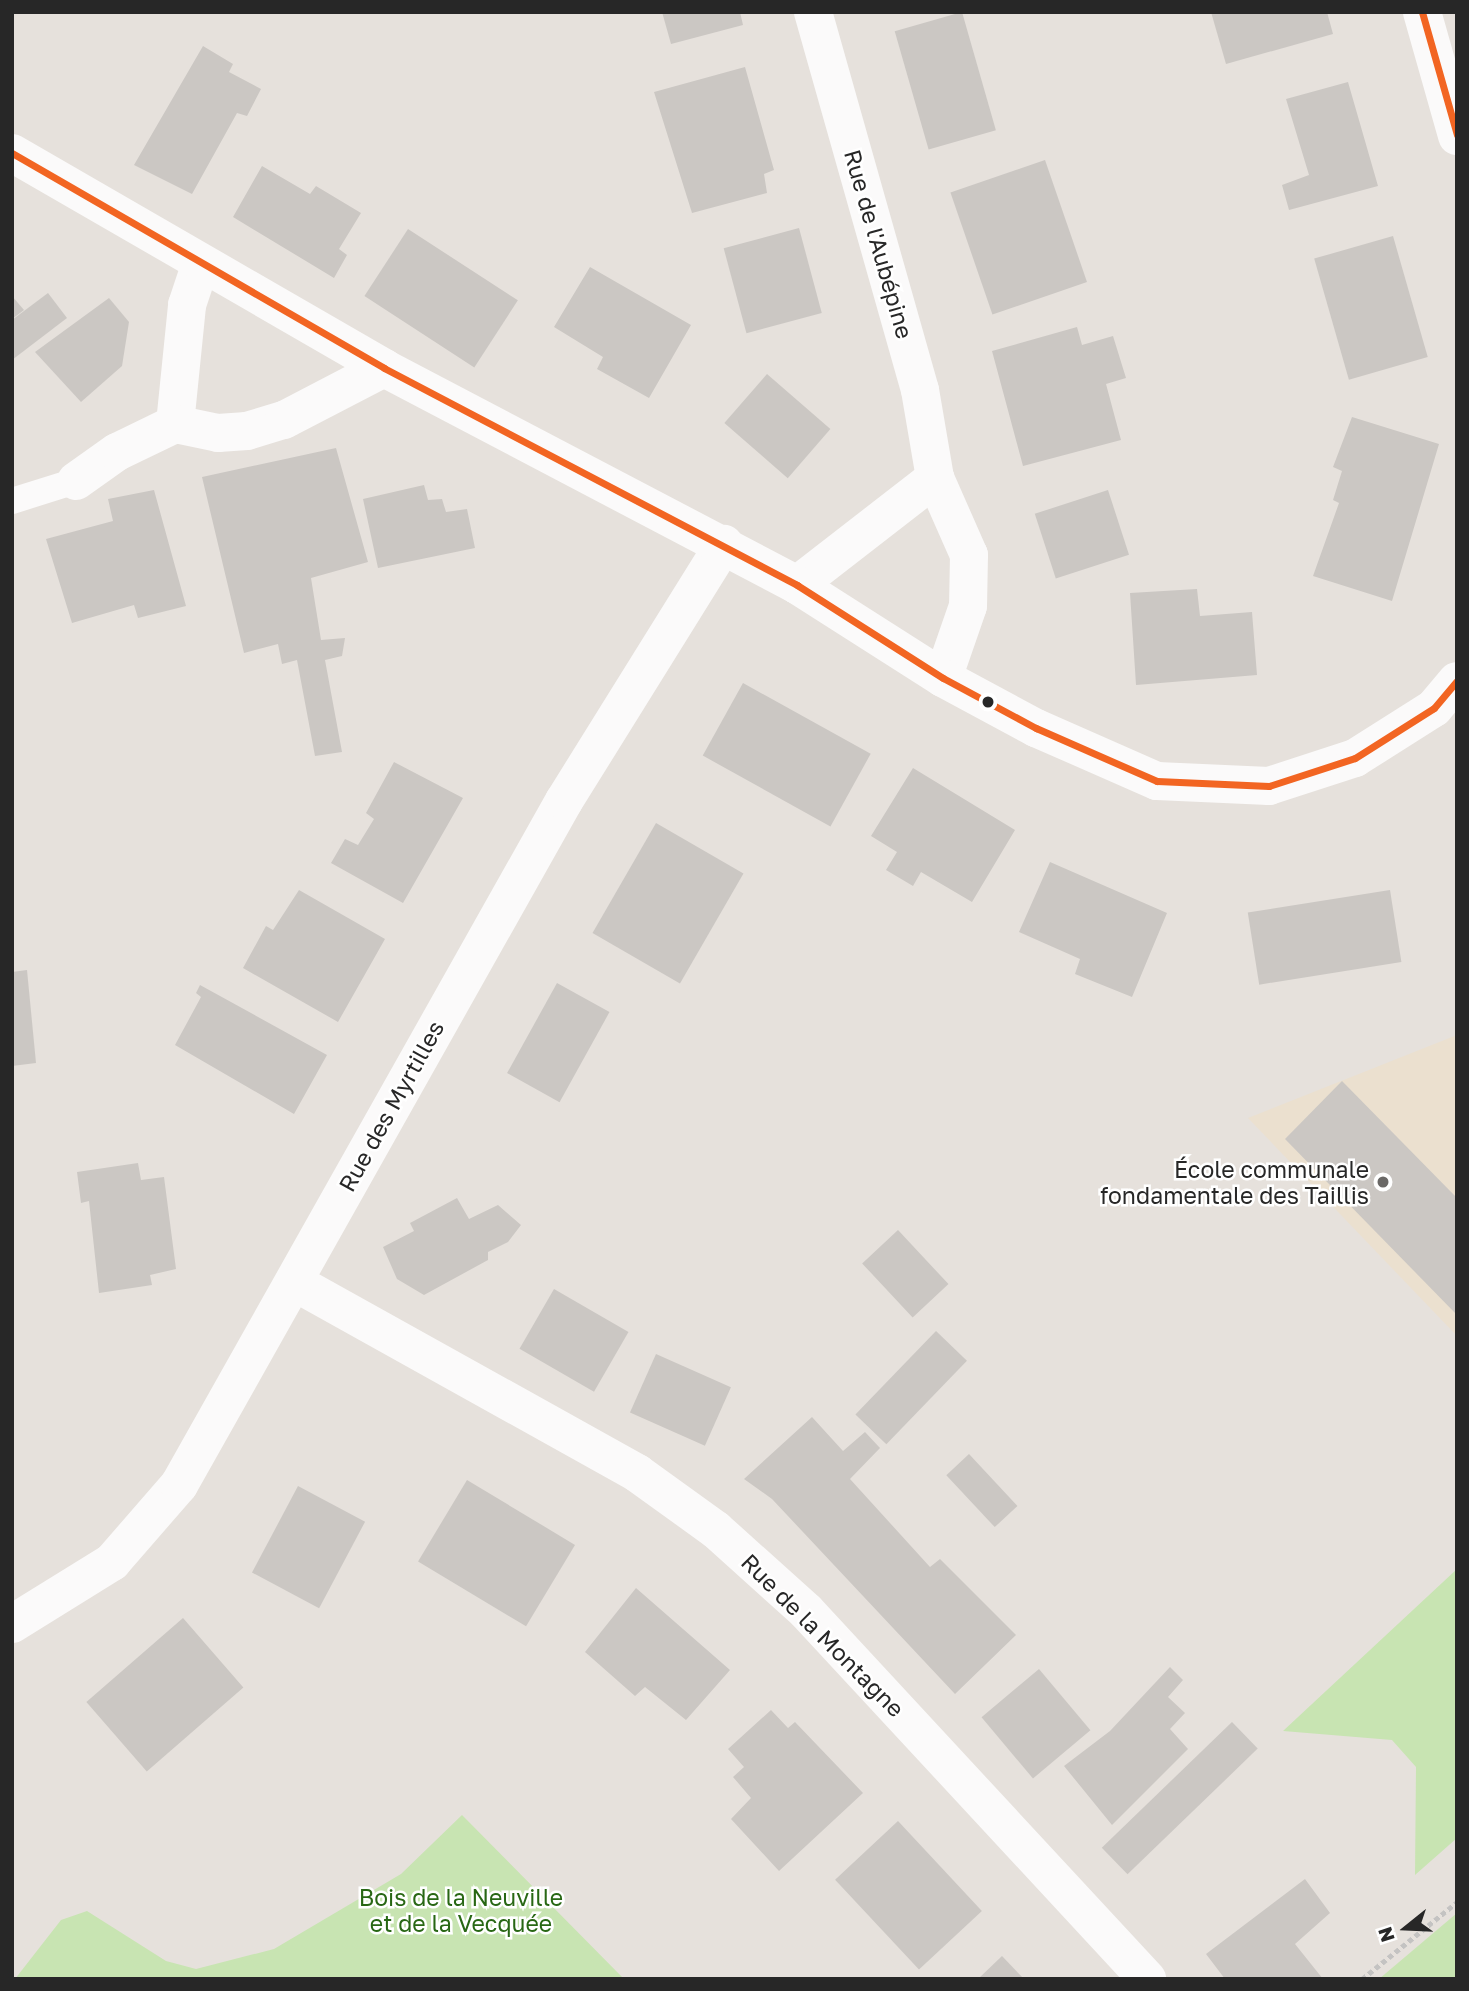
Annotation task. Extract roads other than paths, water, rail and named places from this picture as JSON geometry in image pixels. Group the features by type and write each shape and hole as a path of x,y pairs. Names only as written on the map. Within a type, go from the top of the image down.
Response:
{"street":[{"name":"Rue de l'Aubépine","path":"813,12 920,390 935,478 970,555 968,607 943,678"},
{"path":"1422,12 1457,136"},
{"path":"12,153 384,368 724,544 797,585 943,678 1036,728 1157,781 1269,786 1355,758 1434,708 1457,681"},
{"path":"175,424 187,305 201,263"},
{"path":"76,481 117,452 175,424 218,433 247,431 284,419 384,368"},
{"path":"797,585 935,478"},
{"name":"Rue des Myrtilles","path":"12,1624 112,1562 179,1485 564,801 724,544"},
{"name":"Rue de la Montagne","path":"294,1282 637,1473 716,1530 806,1611 1147,1979"}],"lane":[{"path":"12,500 76,481"}],"place":[{"name":"École communale fondamentale des Taillis","path":"1383,1182"}],"park label":[{"name":"Bois de la Neuville et de la Vecquée","path":"461,1910"}]}
